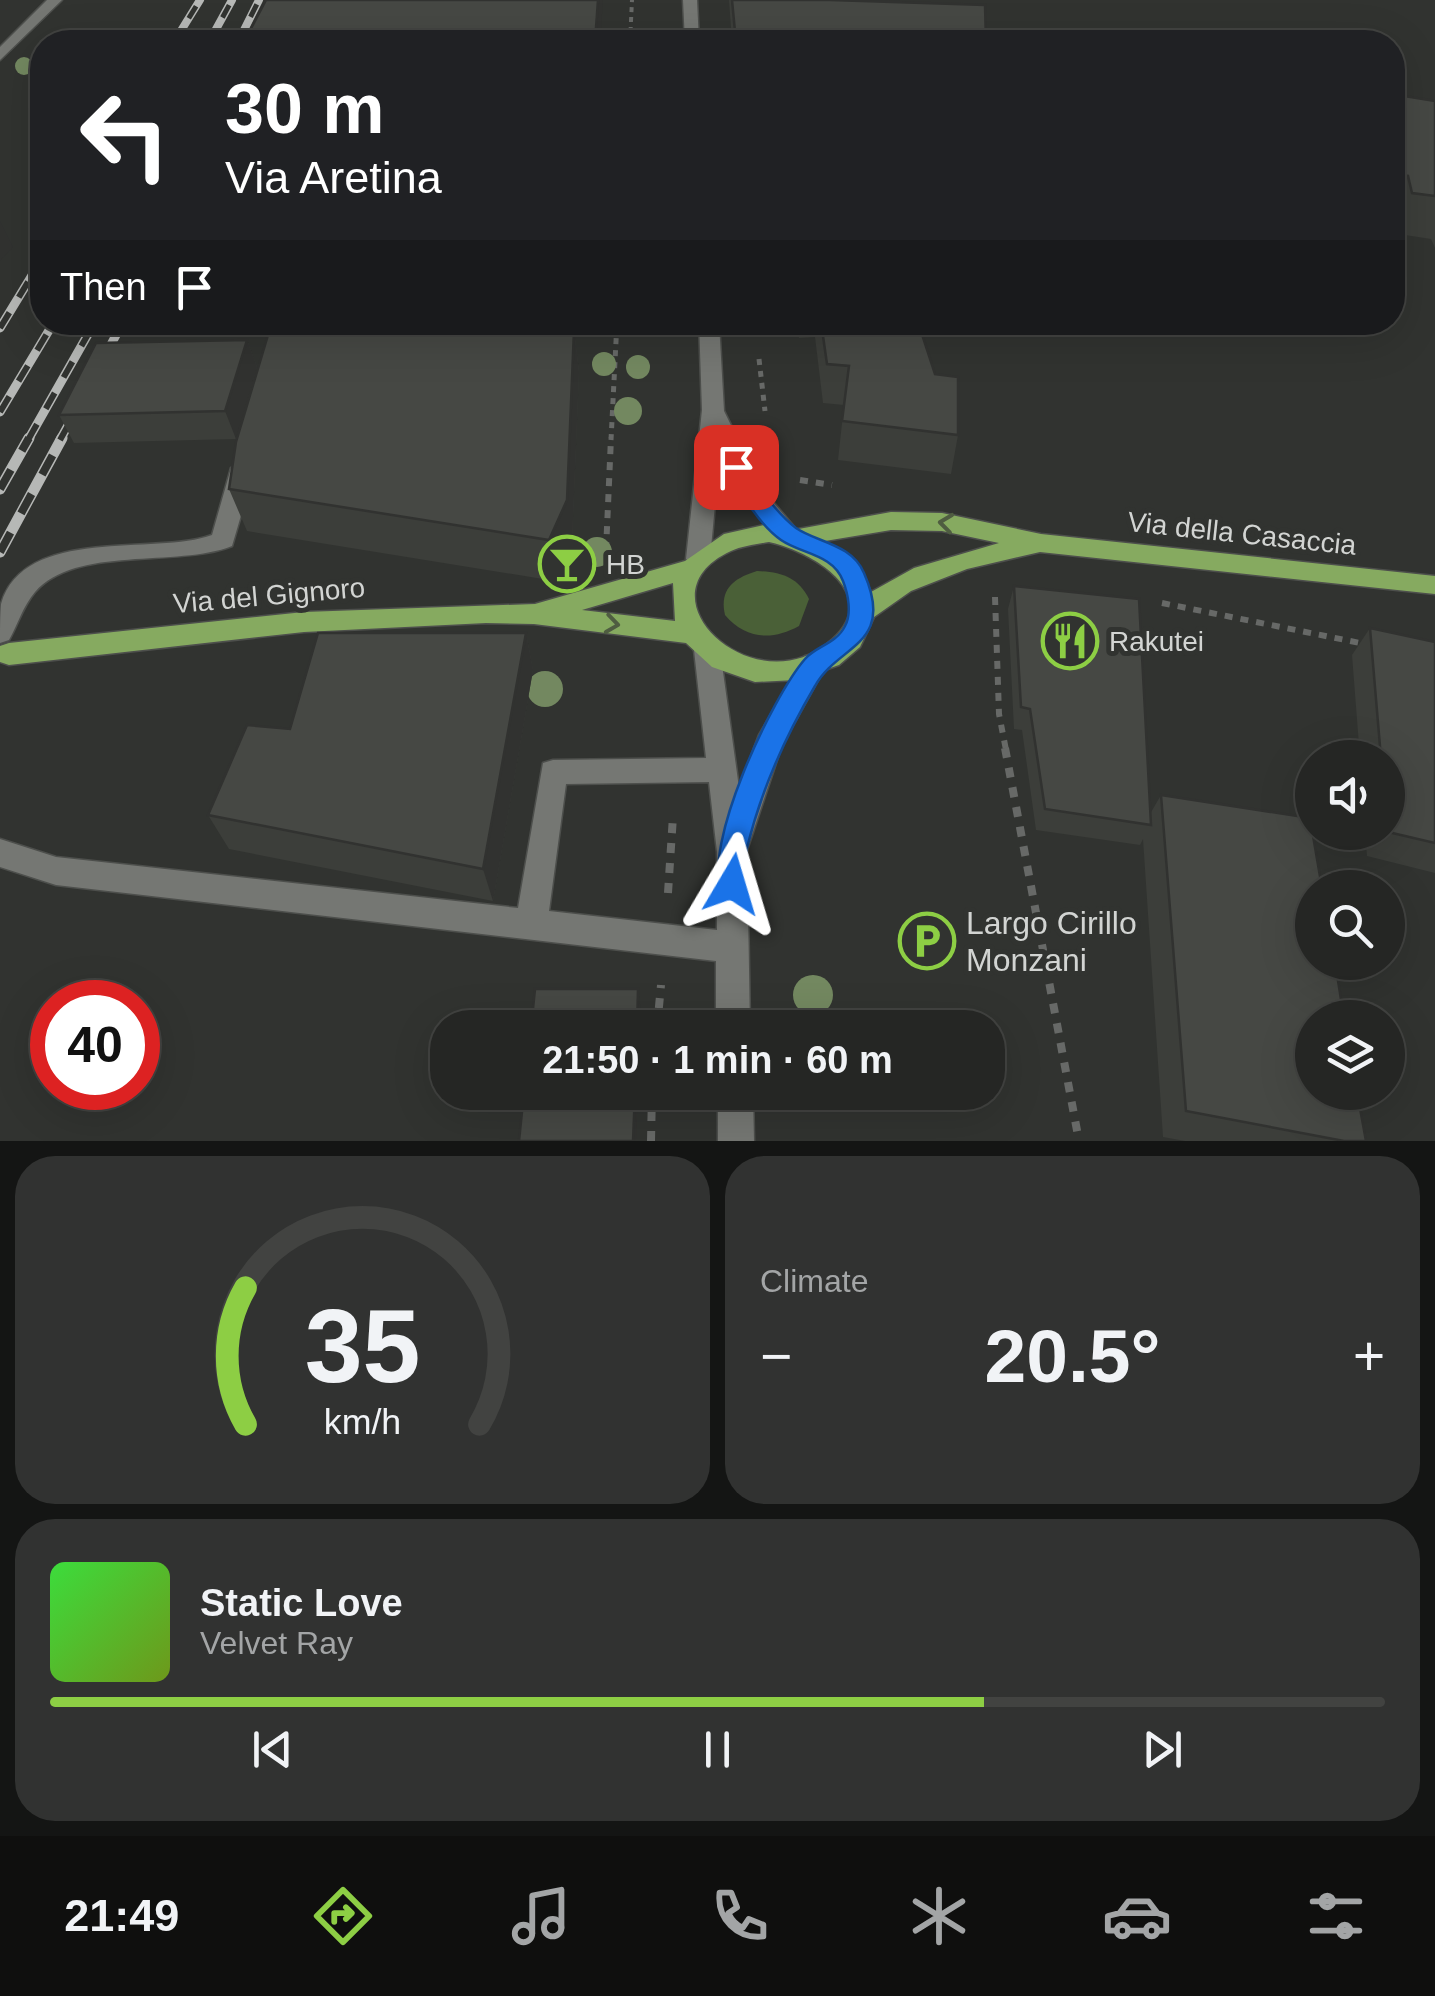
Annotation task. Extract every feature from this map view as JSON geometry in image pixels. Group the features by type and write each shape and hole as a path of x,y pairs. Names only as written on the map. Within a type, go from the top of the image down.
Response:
{"main road":[{"name":"Via della Casaccia","path":"794,536 917,520 981,527 1041,543 1435,585"},
{"path":"748,534 794,536 820,545 853,574 862,612 855,632 838,651 814,664 770,672 726,662 699,642 681,614 679,595 693,564 730,540 748,534"},
{"name":"Via della Casaccia","path":"862,612 894,585 933,568 1041,543"},
{"name":"Via del Gignoro","path":"534,614 693,564"},
{"name":"Via del Gignoro","path":"4,643 304,622 534,614 699,642"}],"street":[{"path":"0,55 54,0"},
{"path":"690,0 691,30"},
{"path":"693,564 713,410 710,335"},
{"path":"713,410 752,494 794,536"},
{"path":"4,643 18,594 35,576 92,556 208,546 223,540 250,445"},
{"path":"699,642 732,852 734,1010"},
{"path":"732,852 768,743 814,664"},
{"path":"530,926 553,772 719,770"},
{"path":"0,853 56,871 732,947"},
{"path":"735,1110 736,1141"}],"path":[{"path":"631,30 632,0"},
{"path":"605,563 616,335"},
{"path":"759,357 767,426"},
{"path":"792,474 804,482 839,486"},
{"path":"982,591 1013,592"},
{"path":"994,591 1000,714 1079,1141"},
{"path":"1146,600 1374,646"},
{"path":"651,1141 652,1110"}],"green space":[{"path":"757,571 788,577 800,585 809,599 799,626 779,634 759,635 741,629 725,615 726,591 741,577"}],"building":[{"path":"266,0 598,0 596,30 250,30"},
{"path":"732,0 985,5 986,30 735,30"},
{"path":"1405,96 1435,101 1435,196 1412,193"},
{"path":"268,335 574,335 567,500 549,540 229,489 236,442"},
{"path":"823,335 922,335 935,374 958,377 958,435 842,421 849,366 827,364"},
{"path":"247,340 225,411 59,415 96,343"},
{"path":"1014,586 1139,599 1151,825 1045,809 1030,709 1021,707"},
{"path":"1370,628 1435,642 1435,843 1405,836 1405,740 1379,740"},
{"path":"318,633 526,633 483,869 208,815 247,725 290,729"},
{"path":"1161,795 1295,816 1295,850 1315,850 1319,870 1295,870 1295,980 1338,980 1341,1000 1295,1000 1295,1110 1360,1110 1366,1141 1344,1141 1186,1111"},
{"path":"535,989 638,989 637,1010 533,1010"},
{"path":"522,1110 634,1110 633,1141 519,1141"}],"railway":[{"path":"181,30 200,0"},
{"path":"216,30 232,0"},
{"path":"244,30 259,0"},
{"path":"0,328 30,279"},
{"path":"0,412 46,335"},
{"path":"28,440 88,335"},
{"path":"99,367 116,335"},
{"path":"60,440 81,402"},
{"path":"0,489 29,438"},
{"path":"0,552 62,438"}],"place":[{"name":"HB","path":"567,564"},
{"name":"Rakutei","path":"1070,641"},
{"name":"Largo Cirillo Monzani","path":"927,941"}],"route":[{"path":"732,884 732,852 768,743 814,664 838,651 855,632 862,612 853,574 820,545 789,535 752,494 736,467"}]}
